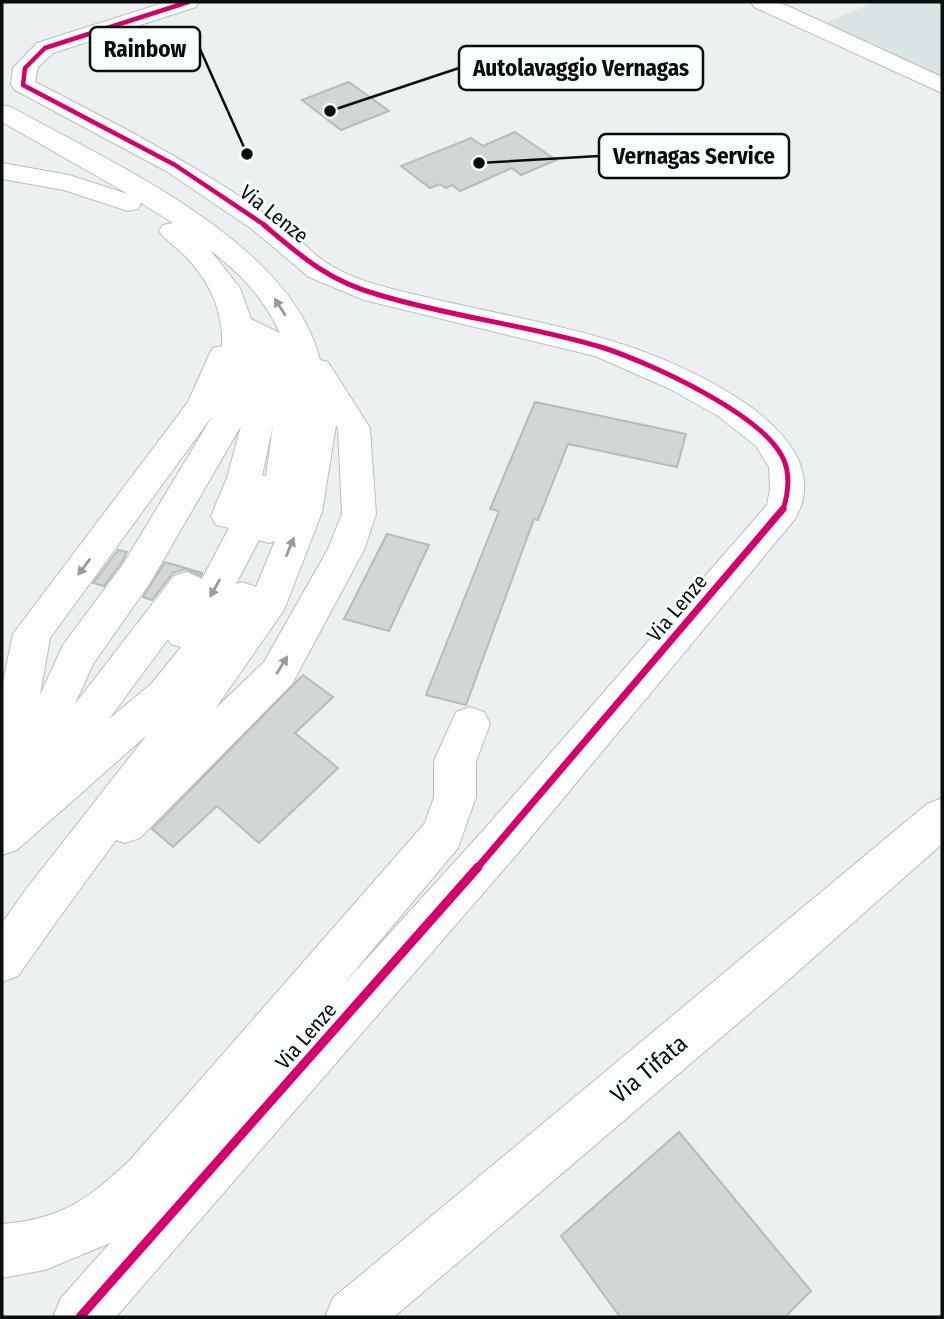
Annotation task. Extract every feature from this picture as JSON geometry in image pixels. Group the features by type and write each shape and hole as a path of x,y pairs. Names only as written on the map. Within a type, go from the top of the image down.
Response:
{"main road":[{"name":"Via Lenze","path":"80,1317 503,839 783,510 788,495 787,470 780,453 760,433 712,398 662,370 615,351 374,294 351,286 319,271 262,223 204,182 23,85 21,75 29,61 45,48 188,2"},
{"path":"762,2 942,86"},
{"path":"2,112 130,195 195,250 225,288 259,366 260,387 251,450 240,493 186,588 2,832"},
{"path":"7,142 61,163 195,225 252,269 281,305 301,344 354,428 359,514 346,550 278,673 43,903"},
{"path":"2,171 130,195"},
{"path":"2,787 32,634 202,406 239,325"},
{"path":"2,810 55,645 177,475 218,408 239,325"},
{"path":"2,820 78,656 137,573 228,420 236,370 239,325"},
{"path":"2,832 166,695 239,603 279,503 290,410 289,384 277,350 271,341 239,325"},
{"path":"2,960 265,610 304,512 320,426 301,344"},
{"path":"2,1251 22,1250 65,1237 113,1212 148,1178 443,834 455,797 455,761 470,724"},
{"name":"Via Tifata","path":"352,1317 759,976 942,817"}],"shaded area":[{"path":"875,2 942,2 942,77 826,23"}],"building":[{"path":"349,82 389,111 341,130 302,100"},
{"path":"515,132 556,160 521,175 512,168 460,191 452,185 446,188 440,184 430,188 401,166 471,138 483,146"},
{"path":"535,402 686,434 677,467 568,444 538,520 534,519 466,705 426,695 499,511 490,509"},
{"path":"387,534 429,545 389,631 344,619"},
{"path":"118,550 127,552 104,586 93,583"},
{"path":"165,562 202,573 201,576 186,569 173,573 152,600 143,597"},
{"path":"303,675 333,697 295,733 338,768 259,843 217,806 173,847 152,829"},
{"path":"679,1132 811,1291 785,1317 620,1317 561,1236"}],"cycle path":[{"path":"80,1317 503,839 783,510 788,489 784,460 768,438 729,409 682,381 605,349 374,294 319,271 262,223 175,165 23,85 25,68 45,48 188,2"}],"place":[{"name":"Autolavaggio Vernagas","path":"330,111"},
{"name":"Rainbow","path":"247,154"},
{"name":"Vernagas Service","path":"479,163"}]}
